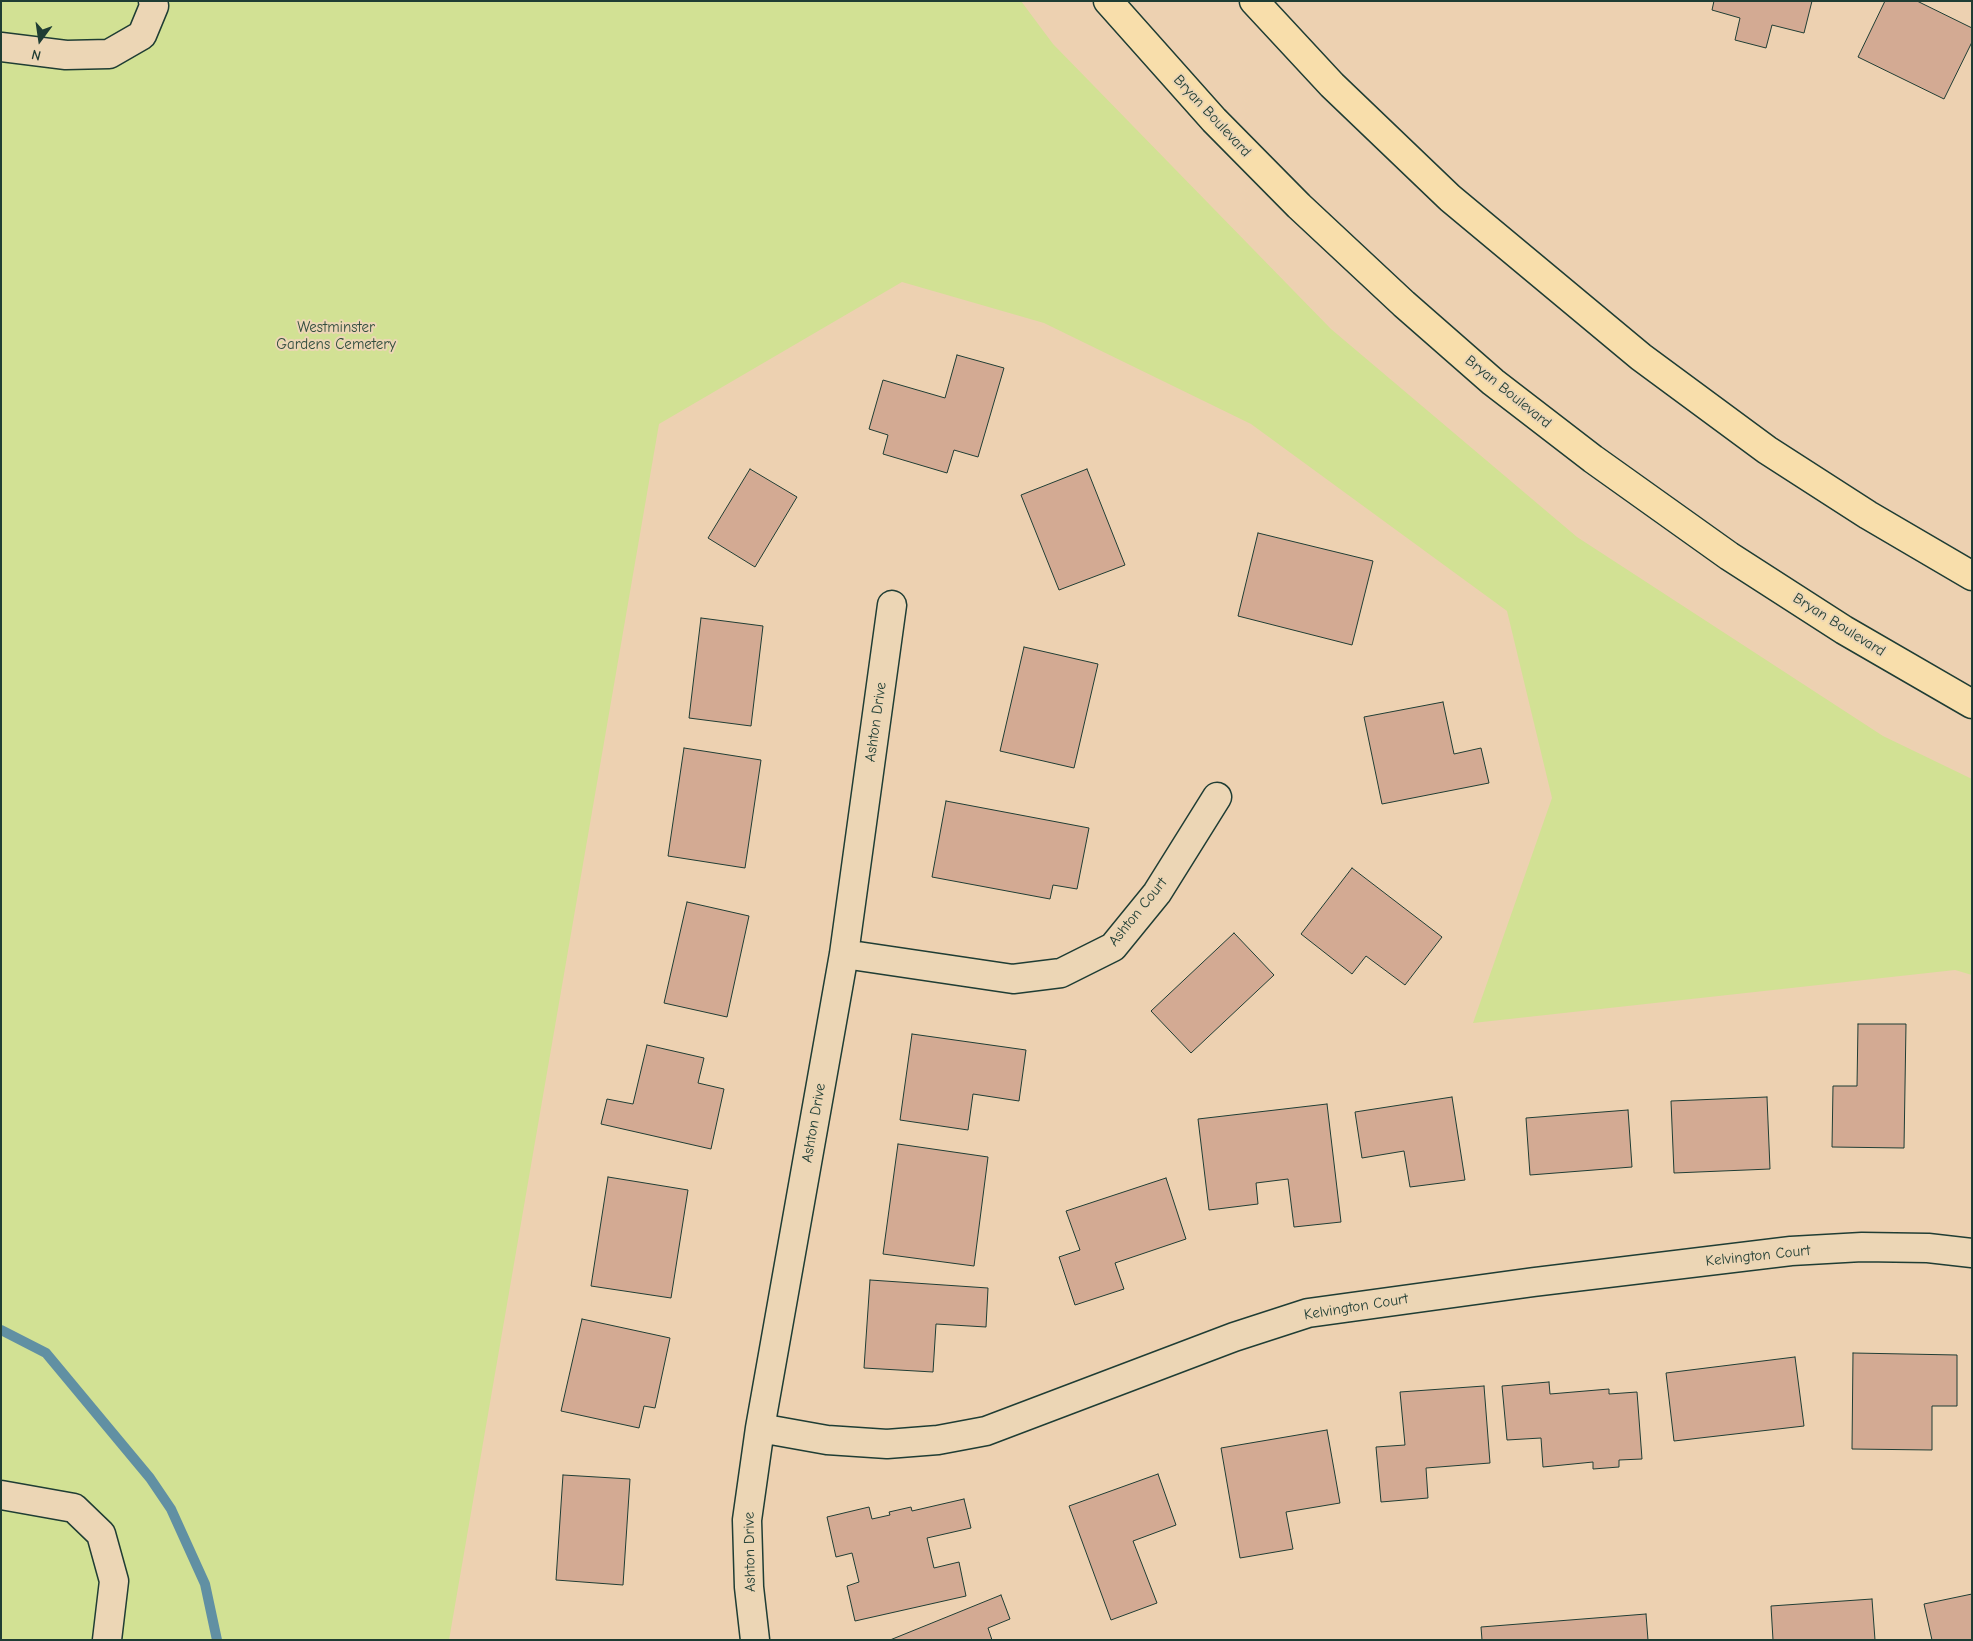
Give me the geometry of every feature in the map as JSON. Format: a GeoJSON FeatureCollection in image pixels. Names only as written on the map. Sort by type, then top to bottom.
{"type":"FeatureCollection","features":[{"type":"Feature","properties":{"kind":"highway","name":"Bryan Boulevard"},"geometry":{"type":"LineString","coordinates":[[1108,1],[1214,120],[1299,206],[1404,304],[1493,382],[1593,459],[1729,556],[1844,630],[1972,704]]}},
{"type":"Feature","properties":{"kind":"highway"},"geometry":{"type":"LineString","coordinates":[[1254,1],[1332,85],[1450,198],[1641,357],[1767,450],[1868,515],[1972,576]]}},
{"type":"Feature","properties":{"kind":"street"},"geometry":{"type":"LineString","coordinates":[[1,46],[66,55],[110,54],[142,35],[154,6],[153,1]]}},
{"type":"Feature","properties":{"kind":"street","name":"Ashton Drive"},"geometry":{"type":"LineString","coordinates":[[755,1640],[749,1588],[746,1520],[760,1428],[844,954],[892,605]]}},
{"type":"Feature","properties":{"kind":"street","name":"Ashton Court"},"geometry":{"type":"LineString","coordinates":[[844,954],[1013,980],[1061,973],[1113,947],[1157,892],[1217,797]]}},
{"type":"Feature","properties":{"kind":"street","name":"Kelvington Court"},"geometry":{"type":"LineString","coordinates":[[760,1428],[827,1440],[887,1444],[938,1440],[986,1432],[1234,1337],[1308,1313],[1524,1283],[1791,1251],[1862,1247],[1928,1248],[1972,1253]]}},
{"type":"Feature","properties":{"kind":"street"},"geometry":{"type":"LineString","coordinates":[[1,1495],[74,1508],[101,1534],[114,1581],[107,1640]]}},
{"type":"Feature","properties":{"kind":"green space","name":"Westminster Gardens Cemetery"},"geometry":{"type":"Polygon","coordinates":[[[1,1],[1021,1],[1053,44],[1331,329],[1577,537],[1883,736],[1972,779],[1972,975],[1955,970],[1473,1023],[1552,798],[1507,611],[1251,424],[1044,323],[902,282],[659,424],[449,1640],[1,1640],[1,1]]]}},
{"type":"Feature","properties":{"kind":"building"},"geometry":{"type":"Polygon","coordinates":[[[1714,1],[1812,1],[1804,33],[1772,25],[1766,48],[1735,40],[1740,18],[1712,10],[1714,1]]]}},
{"type":"Feature","properties":{"kind":"building"},"geometry":{"type":"Polygon","coordinates":[[[1885,1],[1917,1],[1972,28],[1972,42],[1944,99],[1858,57],[1885,1]]]}},
{"type":"Feature","properties":{"kind":"building"},"geometry":{"type":"Polygon","coordinates":[[[957,355],[1004,368],[978,457],[954,450],[947,473],[883,454],[888,435],[869,429],[883,380],[945,398],[957,355]]]}},
{"type":"Feature","properties":{"kind":"building"},"geometry":{"type":"Polygon","coordinates":[[[750,469],[797,497],[755,567],[708,538],[750,469]]]}},
{"type":"Feature","properties":{"kind":"building"},"geometry":{"type":"Polygon","coordinates":[[[1087,469],[1125,565],[1059,590],[1021,495],[1087,469]]]}},
{"type":"Feature","properties":{"kind":"building"},"geometry":{"type":"Polygon","coordinates":[[[1258,533],[1373,561],[1352,645],[1238,616],[1258,533]]]}},
{"type":"Feature","properties":{"kind":"building"},"geometry":{"type":"Polygon","coordinates":[[[701,618],[763,626],[751,726],[689,718],[701,618]]]}},
{"type":"Feature","properties":{"kind":"building"},"geometry":{"type":"Polygon","coordinates":[[[1024,647],[1098,664],[1074,768],[1000,751],[1024,647]]]}},
{"type":"Feature","properties":{"kind":"building"},"geometry":{"type":"Polygon","coordinates":[[[1443,702],[1454,754],[1481,748],[1489,783],[1382,804],[1364,717],[1443,702]]]}},
{"type":"Feature","properties":{"kind":"building"},"geometry":{"type":"Polygon","coordinates":[[[684,748],[761,760],[745,868],[668,856],[684,748]]]}},
{"type":"Feature","properties":{"kind":"building"},"geometry":{"type":"Polygon","coordinates":[[[946,801],[1089,828],[1077,889],[1053,885],[1050,899],[932,877],[946,801]]]}},
{"type":"Feature","properties":{"kind":"building"},"geometry":{"type":"Polygon","coordinates":[[[1352,868],[1442,937],[1405,985],[1366,956],[1352,974],[1301,934],[1352,868]]]}},
{"type":"Feature","properties":{"kind":"building"},"geometry":{"type":"Polygon","coordinates":[[[687,902],[749,916],[727,1017],[664,1003],[687,902]]]}},
{"type":"Feature","properties":{"kind":"building"},"geometry":{"type":"Polygon","coordinates":[[[1234,933],[1274,975],[1191,1053],[1151,1011],[1234,933]]]}},
{"type":"Feature","properties":{"kind":"building"},"geometry":{"type":"Polygon","coordinates":[[[1858,1024],[1906,1024],[1904,1148],[1832,1147],[1833,1086],[1857,1086],[1858,1024]]]}},
{"type":"Feature","properties":{"kind":"building"},"geometry":{"type":"Polygon","coordinates":[[[912,1034],[1026,1050],[1019,1101],[973,1094],[968,1130],[900,1120],[912,1034]]]}},
{"type":"Feature","properties":{"kind":"building"},"geometry":{"type":"Polygon","coordinates":[[[647,1045],[704,1058],[698,1083],[724,1089],[711,1149],[601,1124],[607,1099],[633,1104],[647,1045]]]}},
{"type":"Feature","properties":{"kind":"building"},"geometry":{"type":"Polygon","coordinates":[[[1452,1097],[1465,1180],[1410,1187],[1404,1151],[1362,1158],[1355,1112],[1452,1097]]]}},
{"type":"Feature","properties":{"kind":"building"},"geometry":{"type":"Polygon","coordinates":[[[1767,1097],[1770,1169],[1674,1173],[1671,1101],[1767,1097]]]}},
{"type":"Feature","properties":{"kind":"building"},"geometry":{"type":"Polygon","coordinates":[[[1327,1104],[1341,1222],[1294,1227],[1288,1179],[1256,1183],[1258,1204],[1209,1210],[1198,1119],[1327,1104]]]}},
{"type":"Feature","properties":{"kind":"building"},"geometry":{"type":"Polygon","coordinates":[[[1628,1110],[1632,1167],[1530,1175],[1526,1118],[1628,1110]]]}},
{"type":"Feature","properties":{"kind":"building"},"geometry":{"type":"Polygon","coordinates":[[[898,1144],[988,1157],[974,1266],[883,1254],[898,1144]]]}},
{"type":"Feature","properties":{"kind":"building"},"geometry":{"type":"Polygon","coordinates":[[[608,1177],[688,1190],[671,1298],[591,1286],[608,1177]]]}},
{"type":"Feature","properties":{"kind":"building"},"geometry":{"type":"Polygon","coordinates":[[[1166,1178],[1186,1239],[1115,1263],[1124,1289],[1075,1305],[1059,1257],[1080,1250],[1066,1211],[1166,1178]]]}},
{"type":"Feature","properties":{"kind":"building"},"geometry":{"type":"Polygon","coordinates":[[[870,1280],[988,1288],[986,1327],[936,1324],[933,1372],[864,1368],[870,1280]]]}},
{"type":"Feature","properties":{"kind":"building"},"geometry":{"type":"Polygon","coordinates":[[[582,1319],[670,1338],[655,1408],[644,1406],[639,1428],[561,1411],[582,1319]]]}},
{"type":"Feature","properties":{"kind":"building"},"geometry":{"type":"Polygon","coordinates":[[[1853,1353],[1957,1355],[1957,1406],[1932,1406],[1932,1450],[1852,1449],[1853,1353]]]}},
{"type":"Feature","properties":{"kind":"building"},"geometry":{"type":"Polygon","coordinates":[[[1795,1357],[1804,1426],[1674,1441],[1666,1373],[1795,1357]]]}},
{"type":"Feature","properties":{"kind":"building"},"geometry":{"type":"Polygon","coordinates":[[[1549,1382],[1550,1394],[1609,1389],[1609,1394],[1637,1392],[1642,1459],[1619,1460],[1619,1467],[1593,1469],[1593,1462],[1543,1467],[1541,1438],[1507,1440],[1502,1386],[1549,1382]]]}},
{"type":"Feature","properties":{"kind":"building"},"geometry":{"type":"Polygon","coordinates":[[[1484,1386],[1490,1463],[1426,1468],[1428,1498],[1381,1502],[1376,1447],[1405,1445],[1400,1392],[1484,1386]]]}},
{"type":"Feature","properties":{"kind":"building"},"geometry":{"type":"Polygon","coordinates":[[[1327,1430],[1340,1503],[1286,1512],[1293,1549],[1240,1558],[1221,1448],[1327,1430]]]}},
{"type":"Feature","properties":{"kind":"building"},"geometry":{"type":"Polygon","coordinates":[[[1158,1474],[1176,1525],[1133,1541],[1157,1603],[1111,1620],[1069,1506],[1158,1474]]]}},
{"type":"Feature","properties":{"kind":"building"},"geometry":{"type":"Polygon","coordinates":[[[563,1475],[630,1479],[623,1585],[556,1580],[563,1475]]]}},
{"type":"Feature","properties":{"kind":"building"},"geometry":{"type":"Polygon","coordinates":[[[964,1499],[971,1528],[927,1538],[934,1568],[959,1562],[966,1596],[855,1621],[847,1586],[859,1582],[852,1553],[836,1557],[827,1517],[869,1507],[872,1519],[890,1515],[889,1512],[911,1507],[912,1511],[964,1499]]]}},
{"type":"Feature","properties":{"kind":"building"},"geometry":{"type":"Polygon","coordinates":[[[1972,1594],[1972,1640],[1932,1640],[1924,1604],[1972,1594]]]}},
{"type":"Feature","properties":{"kind":"building"},"geometry":{"type":"Polygon","coordinates":[[[1001,1595],[1010,1619],[988,1628],[992,1640],[890,1640],[1001,1595]]]}},
{"type":"Feature","properties":{"kind":"building"},"geometry":{"type":"Polygon","coordinates":[[[1872,1599],[1875,1640],[1773,1640],[1771,1606],[1872,1599]]]}},
{"type":"Feature","properties":{"kind":"building"},"geometry":{"type":"Polygon","coordinates":[[[1646,1614],[1648,1640],[1482,1640],[1481,1627],[1646,1614]]]}},
{"type":"Feature","properties":{"kind":"waterway"},"geometry":{"type":"LineString","coordinates":[[1,1330],[46,1353],[150,1478],[171,1509],[205,1584],[217,1640]]}}]}
